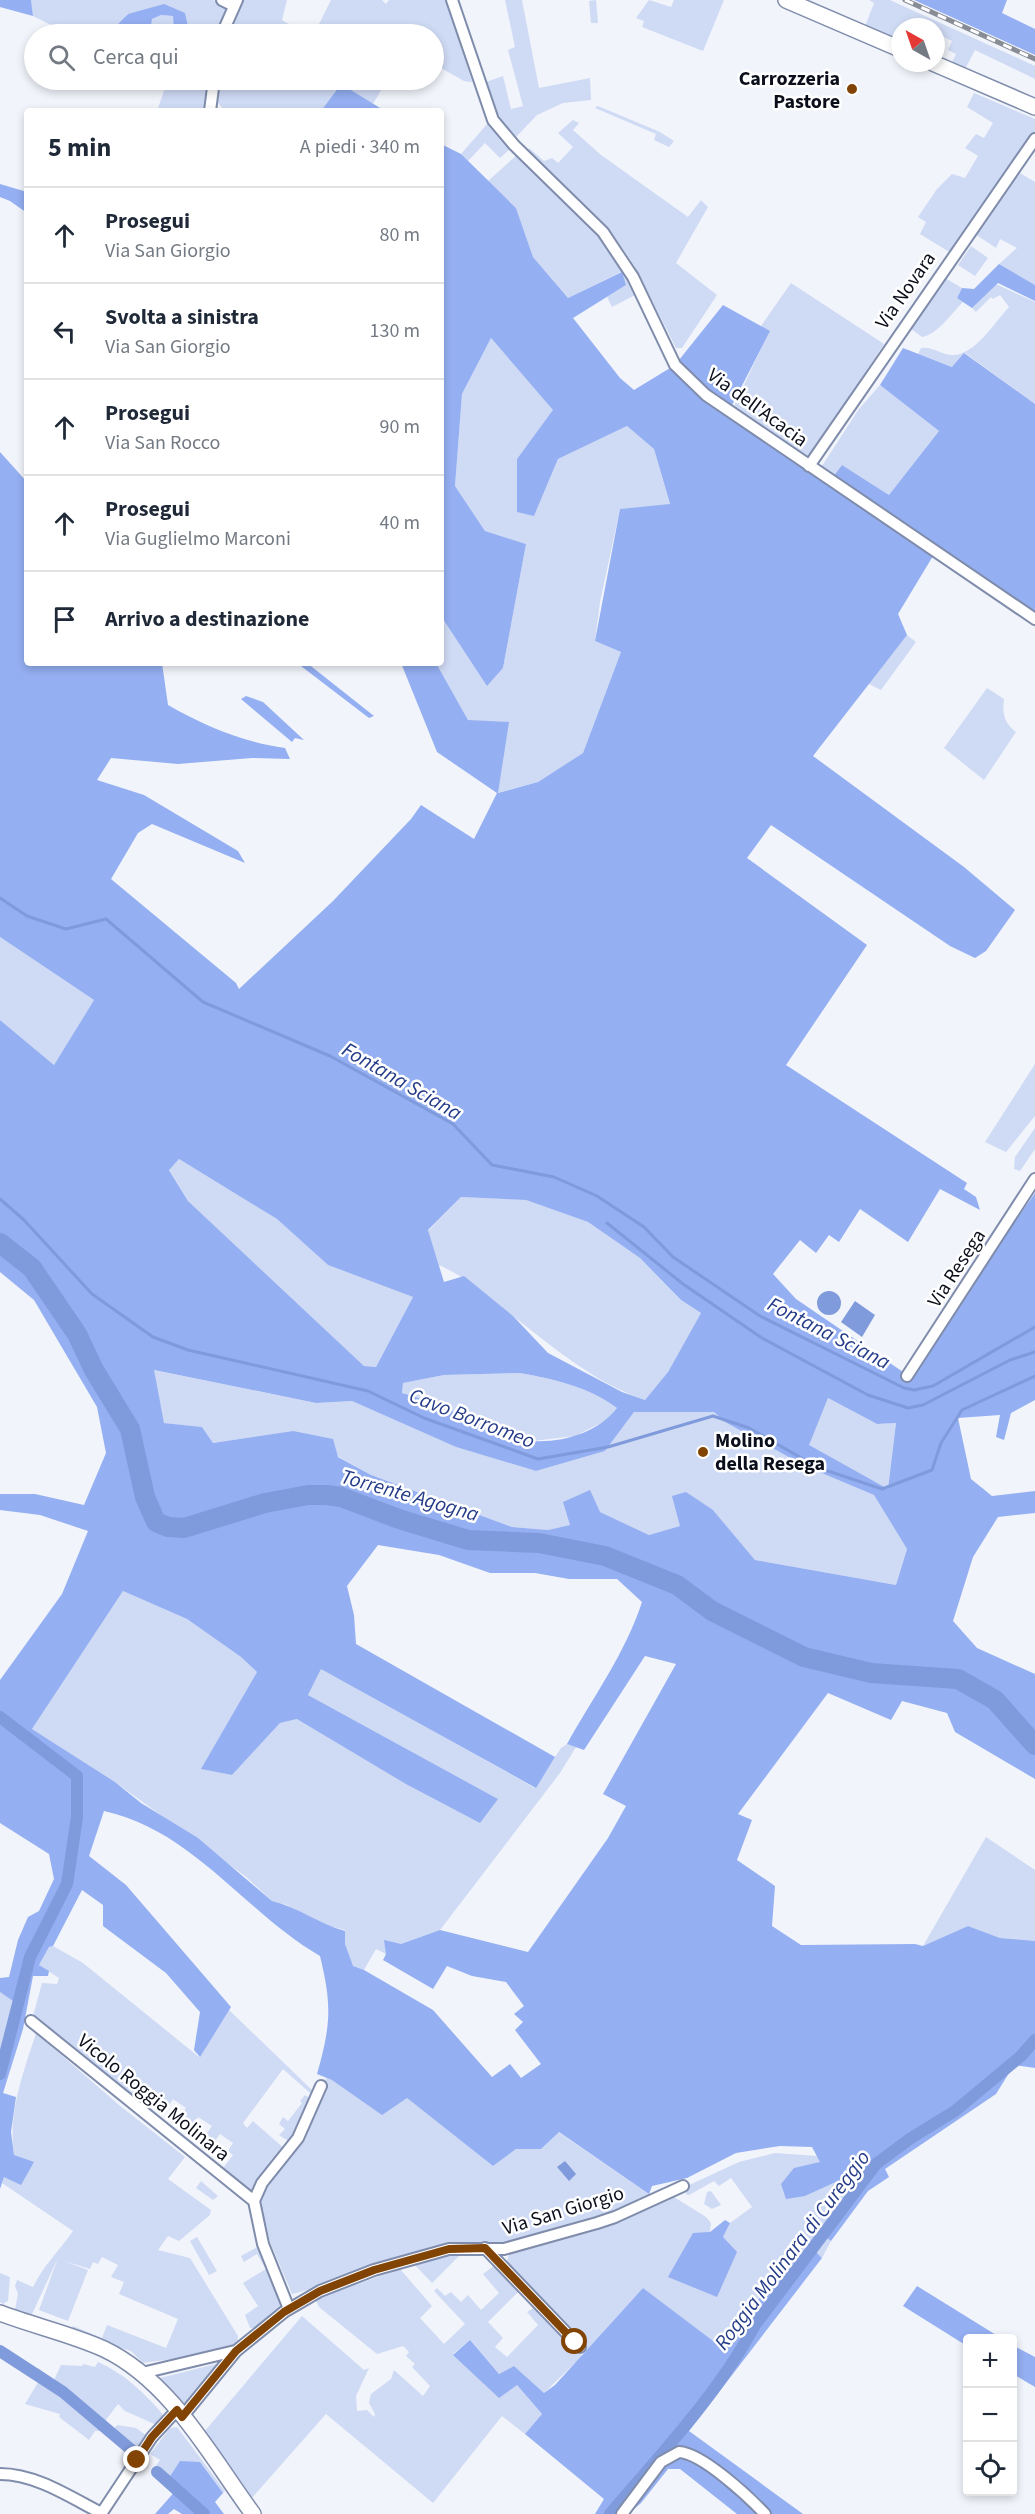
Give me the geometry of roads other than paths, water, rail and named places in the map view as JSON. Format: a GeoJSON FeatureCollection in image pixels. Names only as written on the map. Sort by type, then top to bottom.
{"type":"FeatureCollection","features":[{"type":"Feature","properties":{"kind":"main road"},"geometry":{"type":"LineString","coordinates":[[786,0],[891,45]]}},
{"type":"Feature","properties":{"kind":"main road"},"geometry":{"type":"LineString","coordinates":[[945,68],[1035,107]]}},
{"type":"Feature","properties":{"kind":"main road"},"geometry":{"type":"LineString","coordinates":[[0,2313],[102,2349],[142,2373],[179,2413],[253,2514]]}},
{"type":"Feature","properties":{"kind":"street"},"geometry":{"type":"LineString","coordinates":[[222,0],[236,3],[227,24]]}},
{"type":"Feature","properties":{"kind":"street","name":"Via dell'Acacia"},"geometry":{"type":"LineString","coordinates":[[452,0],[493,120],[514,145],[603,232],[633,277],[675,365],[706,395],[1035,618]]}},
{"type":"Feature","properties":{"kind":"street"},"geometry":{"type":"LineString","coordinates":[[210,108],[213,90]]}},
{"type":"Feature","properties":{"kind":"street","name":"Via Novara"},"geometry":{"type":"LineString","coordinates":[[809,466],[1035,139]]}},
{"type":"Feature","properties":{"kind":"street","name":"Via Resega"},"geometry":{"type":"LineString","coordinates":[[907,1376],[1035,1179]]}},
{"type":"Feature","properties":{"kind":"street","name":"Vicolo Roggia Molinara"},"geometry":{"type":"LineString","coordinates":[[31,2021],[254,2201]]}},
{"type":"Feature","properties":{"kind":"street"},"geometry":{"type":"LineString","coordinates":[[289,2308],[263,2244],[254,2201],[262,2183],[298,2138],[321,2086]]}},
{"type":"Feature","properties":{"kind":"street","name":"Via San Giorgio"},"geometry":{"type":"LineString","coordinates":[[236,2351],[289,2308],[320,2291],[374,2270],[449,2249],[504,2249],[615,2217],[683,2186]]}},
{"type":"Feature","properties":{"kind":"street","name":"Via San Giorgio"},"geometry":{"type":"LineString","coordinates":[[485,2248],[580,2346]]}},
{"type":"Feature","properties":{"kind":"street"},"geometry":{"type":"LineString","coordinates":[[142,2373],[236,2351]]}},
{"type":"Feature","properties":{"kind":"street"},"geometry":{"type":"LineString","coordinates":[[0,2474],[15,2474],[33,2480],[101,2514],[140,2456],[236,2351]]}},
{"type":"Feature","properties":{"kind":"street"},"geometry":{"type":"LineString","coordinates":[[622,2514],[662,2462],[679,2452],[686,2452],[749,2497],[765,2514]]}},
{"type":"Feature","properties":{"kind":"waterway","name":"Fontana Sciana"},"geometry":{"type":"LineString","coordinates":[[0,898],[27,916],[66,929],[106,919],[203,1002],[330,1056],[453,1124],[492,1165],[554,1177],[597,1196],[644,1227],[673,1257],[760,1316],[904,1388],[914,1390],[933,1386],[1035,1327]]}},
{"type":"Feature","properties":{"kind":"waterway","name":"Cavo Borromeo"},"geometry":{"type":"LineString","coordinates":[[0,1199],[24,1220],[92,1294],[153,1337],[188,1350],[368,1391],[424,1418],[538,1459],[608,1447],[713,1416],[749,1428],[819,1468],[882,1489],[932,1470],[941,1443],[962,1410],[1035,1376]]}},
{"type":"Feature","properties":{"kind":"waterway"},"geometry":{"type":"LineString","coordinates":[[607,1223],[683,1284],[762,1338],[868,1395],[908,1408],[923,1405],[1010,1360],[1035,1352]]}},
{"type":"Feature","properties":{"kind":"waterway","name":"Torrente Agogna"},"geometry":{"type":"LineString","coordinates":[[0,1243],[32,1268],[77,1334],[94,1370],[130,1429],[145,1497],[156,1522],[168,1527],[184,1528],[265,1503],[308,1495],[327,1495],[341,1497],[399,1519],[468,1540],[539,1543],[605,1556],[677,1585],[712,1611],[804,1657],[871,1673],[958,1679],[995,1700],[1035,1745]]}},
{"type":"Feature","properties":{"kind":"waterway","name":"Roggia Molinara di Cureggio"},"geometry":{"type":"LineString","coordinates":[[0,1717],[77,1776],[77,1817],[67,1884],[30,1957],[0,2074]]}},
{"type":"Feature","properties":{"kind":"waterway","name":"Roggia Molinara di Cureggio"},"geometry":{"type":"LineString","coordinates":[[610,2514],[706,2399],[755,2325],[876,2164],[911,2138],[955,2111],[1021,2056],[1035,2040]]}},
{"type":"Feature","properties":{"kind":"waterway","name":"Roggia Molinara di Cureggio"},"geometry":{"type":"LineString","coordinates":[[0,2351],[63,2392],[141,2458]]}},
{"type":"Feature","properties":{"kind":"waterway","name":"Roggia Molinara di Cureggio"},"geometry":{"type":"LineString","coordinates":[[157,2472],[204,2514]]}},
{"type":"Feature","properties":{"kind":"railway"},"geometry":{"type":"LineString","coordinates":[[905,0],[1035,59]]}},
{"type":"Feature","properties":{"kind":"place","name":"Carrozzeria Pastore"},"geometry":{"type":"Point","coordinates":[852,89]}},
{"type":"Feature","properties":{"kind":"place","name":"Molino della Resega"},"geometry":{"type":"Point","coordinates":[703,1452]}}]}
